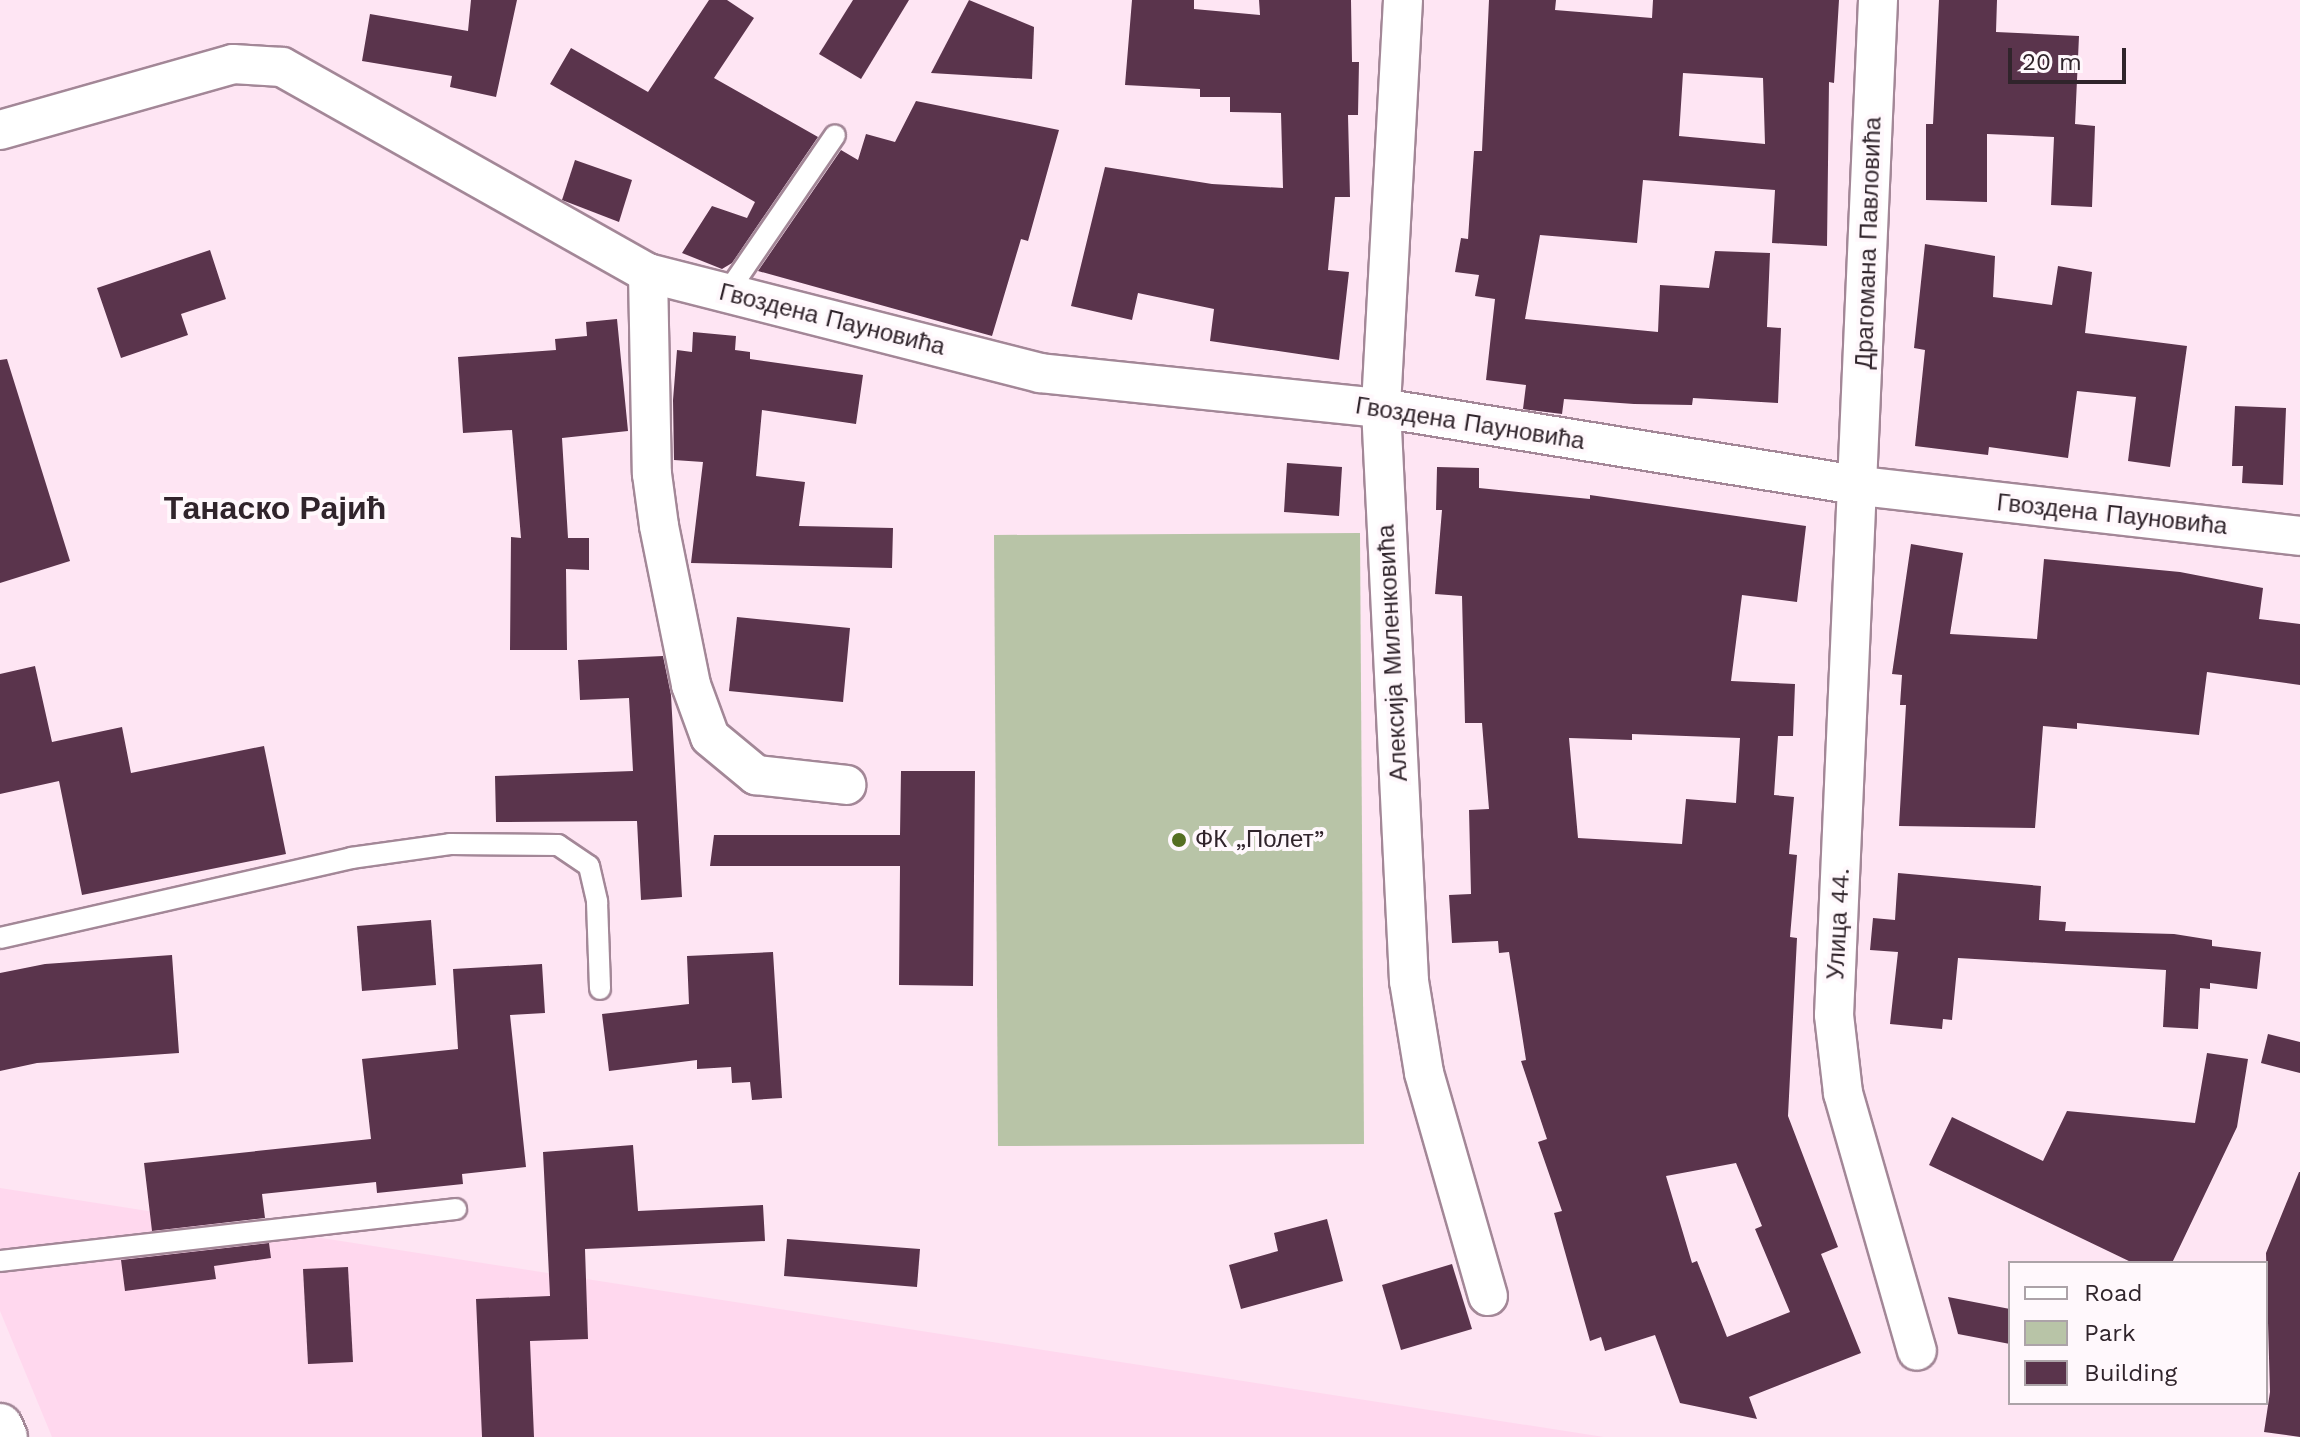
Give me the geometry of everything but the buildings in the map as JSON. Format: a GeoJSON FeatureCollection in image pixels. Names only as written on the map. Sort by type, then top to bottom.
{"type":"FeatureCollection","features":[{"type":"Feature","properties":{"kind":"main road"},"geometry":{"type":"LineString","coordinates":[[0,1426],[5,1437]]}},
{"type":"Feature","properties":{"kind":"street","name":"Алексија Миленковића"},"geometry":{"type":"LineString","coordinates":[[1403,0],[1381,408],[1409,981],[1424,1073],[1488,1296]]}},
{"type":"Feature","properties":{"kind":"street","name":"Драгомана Павловића"},"geometry":{"type":"LineString","coordinates":[[1861,486],[1878,0]]}},
{"type":"Feature","properties":{"kind":"street","name":"Гвоздена Пауновића"},"geometry":{"type":"LineString","coordinates":[[0,130],[233,64],[282,67],[648,273],[1040,373],[1381,408],[1861,486],[2300,536]]}},
{"type":"Feature","properties":{"kind":"street"},"geometry":{"type":"LineString","coordinates":[[648,273],[657,513],[691,685],[710,737],[756,775],[846,785]]}},
{"type":"Feature","properties":{"kind":"street","name":"Улица 44."},"geometry":{"type":"LineString","coordinates":[[1861,486],[1834,1015],[1843,1093],[1917,1351]]}},
{"type":"Feature","properties":{"kind":"lane"},"geometry":{"type":"LineString","coordinates":[[727,293],[835,135]]}},
{"type":"Feature","properties":{"kind":"lane"},"geometry":{"type":"LineString","coordinates":[[0,938],[351,858],[450,844],[558,845],[589,866],[597,902],[600,989]]}},
{"type":"Feature","properties":{"kind":"lane"},"geometry":{"type":"LineString","coordinates":[[0,1261],[456,1209]]}},
{"type":"Feature","properties":{"kind":"shaded area"},"geometry":{"type":"Polygon","coordinates":[[[0,1188],[1604,1437],[52,1437],[0,1311],[0,1188]]]}},
{"type":"Feature","properties":{"kind":"green space","name":"ФК „Полет”"},"geometry":{"type":"Polygon","coordinates":[[[1360,533],[1364,1144],[998,1146],[994,535],[1360,533]]]}},
{"type":"Feature","properties":{"kind":"place","name":"ФК „Полет”"},"geometry":{"type":"Point","coordinates":[1179,840]}},
{"type":"Feature","properties":{"kind":"district","name":"Танаско Рајић"},"geometry":{"type":"Point","coordinates":[275,508]}}]}
